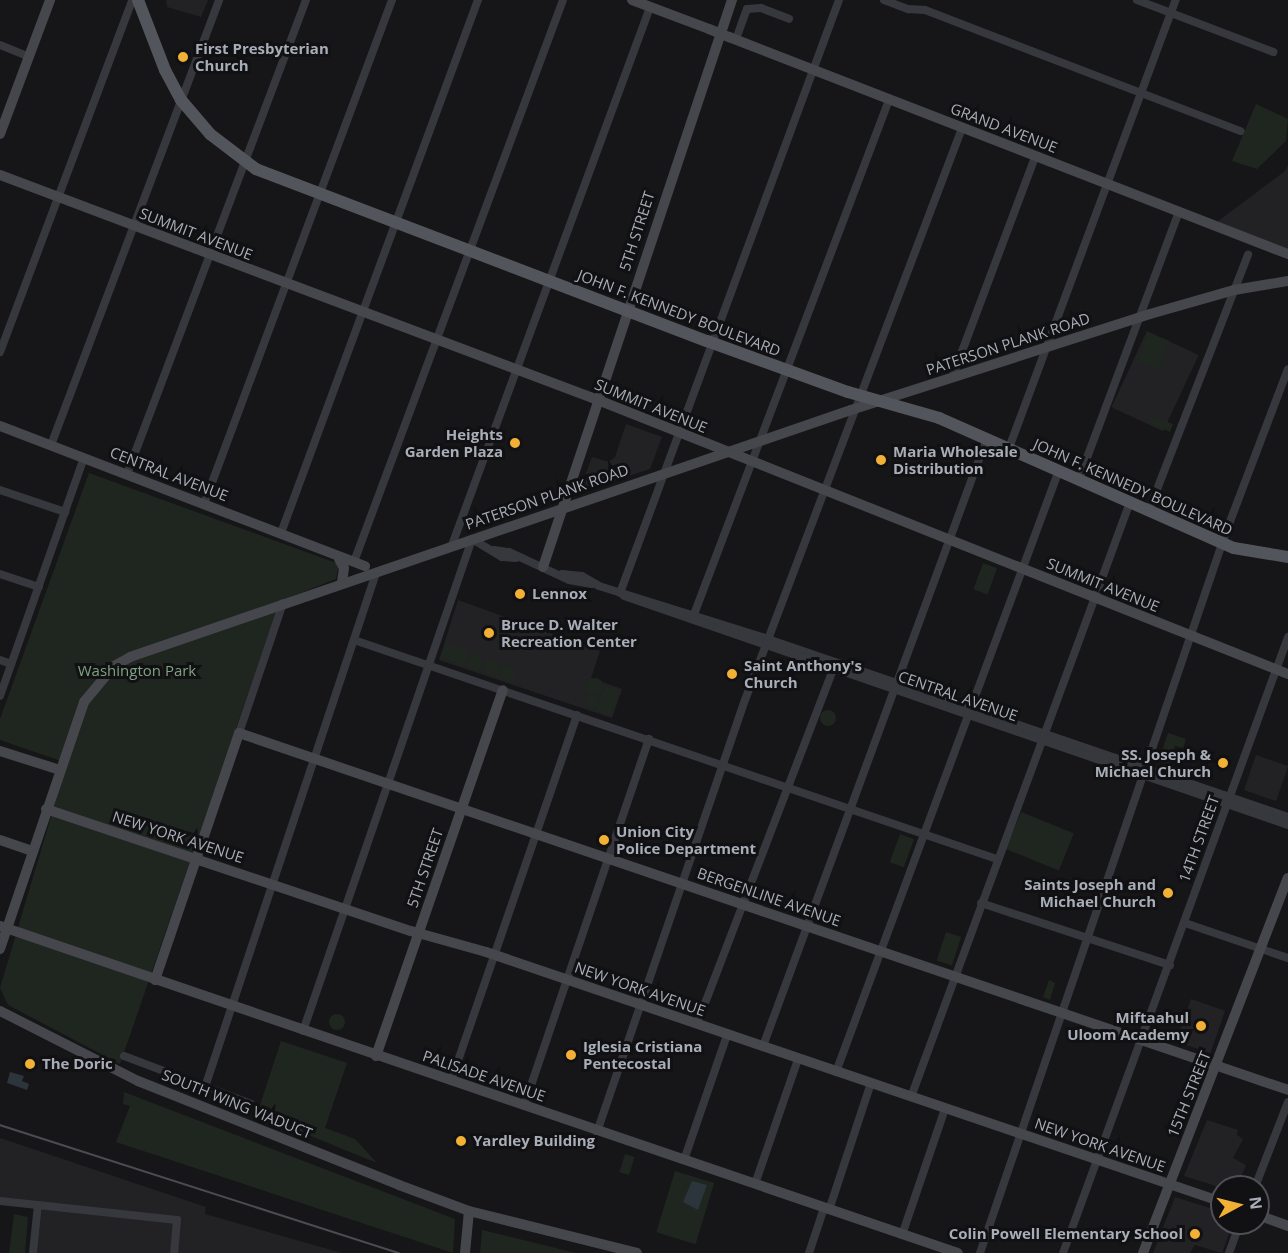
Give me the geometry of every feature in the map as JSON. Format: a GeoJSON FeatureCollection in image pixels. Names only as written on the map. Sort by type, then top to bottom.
{"type":"FeatureCollection","features":[{"type":"Feature","properties":{"kind":"main road","name":"JOHN F. KENNEDY BOULEVARD"},"geometry":{"type":"LineString","coordinates":[[138,0],[165,70],[181,100],[210,134],[245,162],[321,194],[786,370],[858,402],[878,401],[939,418],[1223,543],[1258,555],[1288,557]]}},
{"type":"Feature","properties":{"kind":"street"},"geometry":{"type":"LineString","coordinates":[[0,134],[50,0]]}},
{"type":"Feature","properties":{"kind":"street"},"geometry":{"type":"LineString","coordinates":[[0,352],[132,0]]}},
{"type":"Feature","properties":{"kind":"street"},"geometry":{"type":"LineString","coordinates":[[51,445],[219,0]]}},
{"type":"Feature","properties":{"kind":"street"},"geometry":{"type":"LineString","coordinates":[[127,474],[306,0]]}},
{"type":"Feature","properties":{"kind":"street"},"geometry":{"type":"LineString","coordinates":[[204,504],[392,0]]}},
{"type":"Feature","properties":{"kind":"street"},"geometry":{"type":"LineString","coordinates":[[281,533],[478,0]]}},
{"type":"Feature","properties":{"kind":"street"},"geometry":{"type":"LineString","coordinates":[[360,562],[563,0]]}},
{"type":"Feature","properties":{"kind":"street","name":"GRAND AVENUE"},"geometry":{"type":"LineString","coordinates":[[632,0],[1288,254]]}},
{"type":"Feature","properties":{"kind":"street"},"geometry":{"type":"LineString","coordinates":[[620,593],[810,87],[813,70],[840,0]]}},
{"type":"Feature","properties":{"kind":"street"},"geometry":{"type":"LineString","coordinates":[[884,0],[909,9],[918,4],[1140,93],[1241,130]]}},
{"type":"Feature","properties":{"kind":"street"},"geometry":{"type":"LineString","coordinates":[[1137,0],[1273,52]]}},
{"type":"Feature","properties":{"kind":"street"},"geometry":{"type":"LineString","coordinates":[[1009,448],[1176,0]]}},
{"type":"Feature","properties":{"kind":"street","name":"5TH STREET"},"geometry":{"type":"LineString","coordinates":[[543,567],[730,3]]}},
{"type":"Feature","properties":{"kind":"street"},"geometry":{"type":"LineString","coordinates":[[452,545],[547,279],[650,7]]}},
{"type":"Feature","properties":{"kind":"street"},"geometry":{"type":"LineString","coordinates":[[732,38],[747,9],[761,8],[789,20]]}},
{"type":"Feature","properties":{"kind":"street"},"geometry":{"type":"LineString","coordinates":[[0,45],[29,57]]}},
{"type":"Feature","properties":{"kind":"street"},"geometry":{"type":"LineString","coordinates":[[693,618],[889,100]]}},
{"type":"Feature","properties":{"kind":"street"},"geometry":{"type":"LineString","coordinates":[[597,1132],[767,643],[962,128]]}},
{"type":"Feature","properties":{"kind":"street"},"geometry":{"type":"LineString","coordinates":[[952,378],[1035,157]]}},
{"type":"Feature","properties":{"kind":"street","name":"SUMMIT AVENUE"},"geometry":{"type":"LineString","coordinates":[[0,175],[209,256],[597,400],[1288,674]]}},
{"type":"Feature","properties":{"kind":"street"},"geometry":{"type":"LineString","coordinates":[[1079,479],[1179,212]]}},
{"type":"Feature","properties":{"kind":"street"},"geometry":{"type":"LineString","coordinates":[[1149,510],[1248,255]]}},
{"type":"Feature","properties":{"kind":"street","name":"PATERSON PLANK ROAD"},"geometry":{"type":"LineString","coordinates":[[878,401],[1234,290],[1288,281]]}},
{"type":"Feature","properties":{"kind":"street"},"geometry":{"type":"LineString","coordinates":[[980,1253],[1223,543],[1288,369]]}},
{"type":"Feature","properties":{"kind":"street","name":"PATERSON PLANK ROAD"},"geometry":{"type":"LineString","coordinates":[[0,949],[4,928],[84,702],[114,666],[150,648],[376,573],[563,506],[760,440],[858,402]]}},
{"type":"Feature","properties":{"kind":"street","name":"CENTRAL AVENUE"},"geometry":{"type":"LineString","coordinates":[[0,426],[360,562],[376,573]]}},
{"type":"Feature","properties":{"kind":"street"},"geometry":{"type":"LineString","coordinates":[[763,1046],[987,438]]}},
{"type":"Feature","properties":{"kind":"street"},"geometry":{"type":"LineString","coordinates":[[0,696],[84,458]]}},
{"type":"Feature","properties":{"kind":"street"},"geometry":{"type":"LineString","coordinates":[[836,1072],[1059,470]]}},
{"type":"Feature","properties":{"kind":"street"},"geometry":{"type":"LineString","coordinates":[[0,490],[65,512]]}},
{"type":"Feature","properties":{"kind":"street"},"geometry":{"type":"LineString","coordinates":[[911,1097],[1130,502]]}},
{"type":"Feature","properties":{"kind":"street"},"geometry":{"type":"LineString","coordinates":[[303,1031],[427,665],[472,540]]}},
{"type":"Feature","properties":{"kind":"street","name":"CENTRAL AVENUE"},"geometry":{"type":"LineString","coordinates":[[472,540],[494,550],[502,557],[516,558],[543,567],[580,584],[593,584],[1146,772],[1229,801],[1288,825]]}},
{"type":"Feature","properties":{"kind":"street","name":"CENTRAL AVENUE"},"geometry":{"type":"LineString","coordinates":[[327,551],[339,559],[360,562]]}},
{"type":"Feature","properties":{"kind":"street"},"geometry":{"type":"LineString","coordinates":[[339,559],[345,575],[342,583]]}},
{"type":"Feature","properties":{"kind":"street"},"geometry":{"type":"LineString","coordinates":[[206,1087],[270,883],[376,573]]}},
{"type":"Feature","properties":{"kind":"street"},"geometry":{"type":"LineString","coordinates":[[0,574],[39,587]]}},
{"type":"Feature","properties":{"kind":"street"},"geometry":{"type":"LineString","coordinates":[[155,980],[284,602]]}},
{"type":"Feature","properties":{"kind":"street","name":"14TH STREET"},"geometry":{"type":"LineString","coordinates":[[1063,1253],[1288,637]]}},
{"type":"Feature","properties":{"kind":"street"},"geometry":{"type":"LineString","coordinates":[[354,640],[997,859]]}},
{"type":"Feature","properties":{"kind":"street"},"geometry":{"type":"LineString","coordinates":[[0,660],[11,664]]}},
{"type":"Feature","properties":{"kind":"street"},"geometry":{"type":"LineString","coordinates":[[697,1024],[741,903],[834,667]]}},
{"type":"Feature","properties":{"kind":"street","name":"5TH STREET"},"geometry":{"type":"LineString","coordinates":[[376,1056],[502,690]]}},
{"type":"Feature","properties":{"kind":"street"},"geometry":{"type":"LineString","coordinates":[[451,1081],[577,715]]}},
{"type":"Feature","properties":{"kind":"street","name":"BERGENLINE AVENUE"},"geometry":{"type":"LineString","coordinates":[[239,734],[1064,1012],[1288,1090]]}},
{"type":"Feature","properties":{"kind":"street"},"geometry":{"type":"LineString","coordinates":[[524,1106],[649,739]]}},
{"type":"Feature","properties":{"kind":"street"},"geometry":{"type":"LineString","coordinates":[[0,751],[60,770]]}},
{"type":"Feature","properties":{"kind":"street","name":"CENTRAL AVENUE"},"geometry":{"type":"LineString","coordinates":[[1229,801],[1288,817]]}},
{"type":"Feature","properties":{"kind":"street","name":"NEW YORK AVENUE"},"geometry":{"type":"LineString","coordinates":[[46,809],[493,955],[1210,1198]]}},
{"type":"Feature","properties":{"kind":"street"},"geometry":{"type":"LineString","coordinates":[[0,840],[32,851]]}},
{"type":"Feature","properties":{"kind":"street","name":"15TH STREET"},"geometry":{"type":"LineString","coordinates":[[1143,1253],[1288,878]]}},
{"type":"Feature","properties":{"kind":"street"},"geometry":{"type":"LineString","coordinates":[[981,903],[1170,965]]}},
{"type":"Feature","properties":{"kind":"street"},"geometry":{"type":"LineString","coordinates":[[1185,923],[1288,958]]}},
{"type":"Feature","properties":{"kind":"street","name":"PALISADE AVENUE"},"geometry":{"type":"LineString","coordinates":[[4,928],[597,1132],[958,1253]]}},
{"type":"Feature","properties":{"kind":"street","name":"SOUTH WING VIADUCT"},"geometry":{"type":"LineString","coordinates":[[0,1011],[138,1081],[469,1211],[637,1253]]}},
{"type":"Feature","properties":{"kind":"street"},"geometry":{"type":"LineString","coordinates":[[684,1160],[727,1035]]}},
{"type":"Feature","properties":{"kind":"street"},"geometry":{"type":"LineString","coordinates":[[124,1056],[251,1104]]}},
{"type":"Feature","properties":{"kind":"street"},"geometry":{"type":"LineString","coordinates":[[755,1184],[798,1059]]}},
{"type":"Feature","properties":{"kind":"street"},"geometry":{"type":"LineString","coordinates":[[809,1253],[871,1083]]}},
{"type":"Feature","properties":{"kind":"street"},"geometry":{"type":"LineString","coordinates":[[1260,1175],[1288,1102]]}},
{"type":"Feature","properties":{"kind":"street"},"geometry":{"type":"LineString","coordinates":[[902,1235],[945,1108]]}},
{"type":"Feature","properties":{"kind":"street"},"geometry":{"type":"LineString","coordinates":[[0,1201],[177,1220],[174,1253]]}},
{"type":"Feature","properties":{"kind":"street"},"geometry":{"type":"LineString","coordinates":[[33,1253],[39,1205]]}},
{"type":"Feature","properties":{"kind":"street"},"geometry":{"type":"LineString","coordinates":[[465,1253],[469,1211]]}},
{"type":"Feature","properties":{"kind":"street"},"geometry":{"type":"LineString","coordinates":[[1270,1219],[1288,1226]]}},
{"type":"Feature","properties":{"kind":"street"},"geometry":{"type":"LineString","coordinates":[[1229,1253],[1236,1235]]}},
{"type":"Feature","properties":{"kind":"shaded area"},"geometry":{"type":"Polygon","coordinates":[[[166,0],[208,0],[201,17],[167,7],[166,0]]]}},
{"type":"Feature","properties":{"kind":"shaded area"},"geometry":{"type":"Polygon","coordinates":[[[1288,165],[1288,256],[1213,225],[1285,171],[1288,165]]]}},
{"type":"Feature","properties":{"kind":"shaded area"},"geometry":{"type":"Polygon","coordinates":[[[1147,331],[1199,355],[1163,431],[1112,407],[1147,331]]]}},
{"type":"Feature","properties":{"kind":"shaded area"},"geometry":{"type":"Polygon","coordinates":[[[626,424],[662,437],[650,469],[579,492],[592,457],[609,462],[615,457],[626,424]]]}},
{"type":"Feature","properties":{"kind":"shaded area"},"geometry":{"type":"Polygon","coordinates":[[[458,600],[600,651],[591,678],[622,689],[612,718],[439,660],[458,600]]]}},
{"type":"Feature","properties":{"kind":"shaded area"},"geometry":{"type":"Polygon","coordinates":[[[1256,755],[1288,766],[1276,801],[1244,790],[1256,755]]]}},
{"type":"Feature","properties":{"kind":"shaded area","name":"Miftaahul Uloom Academy"},"geometry":{"type":"Polygon","coordinates":[[[1191,999],[1225,1011],[1210,1053],[1176,1042],[1191,999]]]}},
{"type":"Feature","properties":{"kind":"shaded area"},"geometry":{"type":"Polygon","coordinates":[[[10,1072],[24,1076],[22,1081],[29,1084],[27,1090],[7,1083],[10,1072]]]}},
{"type":"Feature","properties":{"kind":"shaded area"},"geometry":{"type":"Polygon","coordinates":[[[1207,1120],[1238,1130],[1237,1135],[1243,1139],[1233,1158],[1246,1165],[1242,1175],[1210,1175],[1210,1184],[1184,1176],[1207,1120]]]}},
{"type":"Feature","properties":{"kind":"shaded area"},"geometry":{"type":"Polygon","coordinates":[[[0,1138],[206,1207],[205,1214],[342,1253],[37,1253],[42,1208],[0,1202],[0,1138]]]}},
{"type":"Feature","properties":{"kind":"shaded area"},"geometry":{"type":"Polygon","coordinates":[[[692,1181],[707,1185],[698,1210],[683,1202],[692,1181]]]}},
{"type":"Feature","properties":{"kind":"shaded area","name":"Colin Powell Elementary School"},"geometry":{"type":"Polygon","coordinates":[[[1175,1197],[1210,1208],[1210,1235],[1229,1235],[1222,1253],[1195,1245],[1190,1253],[1153,1253],[1175,1197]]]}},
{"type":"Feature","properties":{"kind":"green space"},"geometry":{"type":"Polygon","coordinates":[[[1256,104],[1288,119],[1286,141],[1257,169],[1232,161],[1256,104]]]}},
{"type":"Feature","properties":{"kind":"green space"},"geometry":{"type":"Polygon","coordinates":[[[1148,333],[1170,341],[1159,370],[1137,362],[1148,333]]]}},
{"type":"Feature","properties":{"kind":"green space"},"geometry":{"type":"Polygon","coordinates":[[[1150,416],[1173,424],[1170,432],[1148,422],[1150,416]]]}},
{"type":"Feature","properties":{"kind":"green space","name":"Washington Park"},"geometry":{"type":"Polygon","coordinates":[[[89,473],[339,564],[336,579],[280,601],[120,1064],[8,1005],[0,988],[67,763],[0,740],[0,719],[89,473]]]}},
{"type":"Feature","properties":{"kind":"green space"},"geometry":{"type":"Polygon","coordinates":[[[983,563],[997,568],[988,594],[973,589],[983,563]]]}},
{"type":"Feature","properties":{"kind":"green space"},"geometry":{"type":"Polygon","coordinates":[[[446,643],[469,652],[464,666],[441,657],[446,643]]]}},
{"type":"Feature","properties":{"kind":"green space"},"geometry":{"type":"Polygon","coordinates":[[[475,655],[483,663],[475,671],[467,663],[475,655]]]}},
{"type":"Feature","properties":{"kind":"green space"},"geometry":{"type":"Polygon","coordinates":[[[492,660],[500,668],[492,676],[484,668],[492,660]]]}},
{"type":"Feature","properties":{"kind":"green space"},"geometry":{"type":"Polygon","coordinates":[[[508,665],[516,673],[508,681],[500,673],[508,665]]]}},
{"type":"Feature","properties":{"kind":"green space"},"geometry":{"type":"Polygon","coordinates":[[[595,678],[601,681],[604,687],[601,693],[595,696],[589,693],[586,687],[589,681],[595,678]]]}},
{"type":"Feature","properties":{"kind":"green space"},"geometry":{"type":"Polygon","coordinates":[[[605,686],[620,692],[610,716],[595,710],[605,686]]]}},
{"type":"Feature","properties":{"kind":"green space"},"geometry":{"type":"Polygon","coordinates":[[[592,695],[597,697],[599,702],[597,707],[592,709],[587,707],[585,702],[587,697],[592,695]]]}},
{"type":"Feature","properties":{"kind":"green space"},"geometry":{"type":"Polygon","coordinates":[[[828,710],[836,718],[828,726],[820,718],[828,710]]]}},
{"type":"Feature","properties":{"kind":"green space"},"geometry":{"type":"Polygon","coordinates":[[[1168,733],[1186,739],[1183,748],[1175,746],[1169,765],[1158,762],[1168,733]]]}},
{"type":"Feature","properties":{"kind":"green space"},"geometry":{"type":"Polygon","coordinates":[[[1021,812],[1074,833],[1059,870],[1006,849],[1021,812]]]}},
{"type":"Feature","properties":{"kind":"green space"},"geometry":{"type":"Polygon","coordinates":[[[900,834],[914,839],[904,867],[890,862],[900,834]]]}},
{"type":"Feature","properties":{"kind":"green space"},"geometry":{"type":"Polygon","coordinates":[[[946,932],[961,937],[952,965],[937,961],[946,932]]]}},
{"type":"Feature","properties":{"kind":"green space"},"geometry":{"type":"Polygon","coordinates":[[[1049,980],[1055,983],[1050,1000],[1043,997],[1049,980]]]}},
{"type":"Feature","properties":{"kind":"green space"},"geometry":{"type":"Polygon","coordinates":[[[337,1014],[345,1022],[337,1030],[329,1022],[337,1014]]]}},
{"type":"Feature","properties":{"kind":"green space"},"geometry":{"type":"Polygon","coordinates":[[[281,1041],[347,1063],[325,1128],[355,1139],[377,1163],[257,1114],[281,1041]]]}},
{"type":"Feature","properties":{"kind":"green space"},"geometry":{"type":"Polygon","coordinates":[[[124,1092],[455,1219],[453,1253],[116,1142],[130,1106],[123,1104],[124,1092]]]}},
{"type":"Feature","properties":{"kind":"green space"},"geometry":{"type":"Polygon","coordinates":[[[625,1154],[635,1157],[629,1175],[619,1172],[625,1154]]]}},
{"type":"Feature","properties":{"kind":"green space"},"geometry":{"type":"Polygon","coordinates":[[[675,1171],[714,1183],[695,1244],[656,1232],[675,1171]]]}},
{"type":"Feature","properties":{"kind":"green space"},"geometry":{"type":"Polygon","coordinates":[[[14,1214],[28,1217],[25,1253],[9,1253],[14,1214]]]}},
{"type":"Feature","properties":{"kind":"green space"},"geometry":{"type":"Polygon","coordinates":[[[482,1230],[576,1253],[480,1253],[482,1230]]]}},
{"type":"Feature","properties":{"kind":"tram line"},"geometry":{"type":"LineString","coordinates":[[0,1125],[399,1253]]}},
{"type":"Feature","properties":{"kind":"place","name":"First Presbyterian Church"},"geometry":{"type":"Point","coordinates":[183,57]}},
{"type":"Feature","properties":{"kind":"place","name":"Heights Garden Plaza"},"geometry":{"type":"Point","coordinates":[515,443]}},
{"type":"Feature","properties":{"kind":"place","name":"Maria Wholesale Distribution"},"geometry":{"type":"Point","coordinates":[881,460]}},
{"type":"Feature","properties":{"kind":"place","name":"Lennox"},"geometry":{"type":"Point","coordinates":[520,594]}},
{"type":"Feature","properties":{"kind":"place","name":"Bruce D. Walter Recreation Center"},"geometry":{"type":"Point","coordinates":[489,633]}},
{"type":"Feature","properties":{"kind":"place","name":"Saint Anthony's Church"},"geometry":{"type":"Point","coordinates":[732,674]}},
{"type":"Feature","properties":{"kind":"place","name":"SS. Joseph & Michael Church"},"geometry":{"type":"Point","coordinates":[1223,763]}},
{"type":"Feature","properties":{"kind":"place","name":"Union City Police Department"},"geometry":{"type":"Point","coordinates":[604,840]}},
{"type":"Feature","properties":{"kind":"place","name":"Saints Joseph and Michael Church"},"geometry":{"type":"Point","coordinates":[1168,893]}},
{"type":"Feature","properties":{"kind":"place","name":"Miftaahul Uloom Academy"},"geometry":{"type":"Point","coordinates":[1201,1026]}},
{"type":"Feature","properties":{"kind":"place","name":"Iglesia Cristiana Pentecostal"},"geometry":{"type":"Point","coordinates":[571,1055]}},
{"type":"Feature","properties":{"kind":"place","name":"The Doric"},"geometry":{"type":"Point","coordinates":[30,1064]}},
{"type":"Feature","properties":{"kind":"place","name":"Yardley Building"},"geometry":{"type":"Point","coordinates":[461,1141]}},
{"type":"Feature","properties":{"kind":"place","name":"Colin Powell Elementary School"},"geometry":{"type":"Point","coordinates":[1195,1234]}}]}
